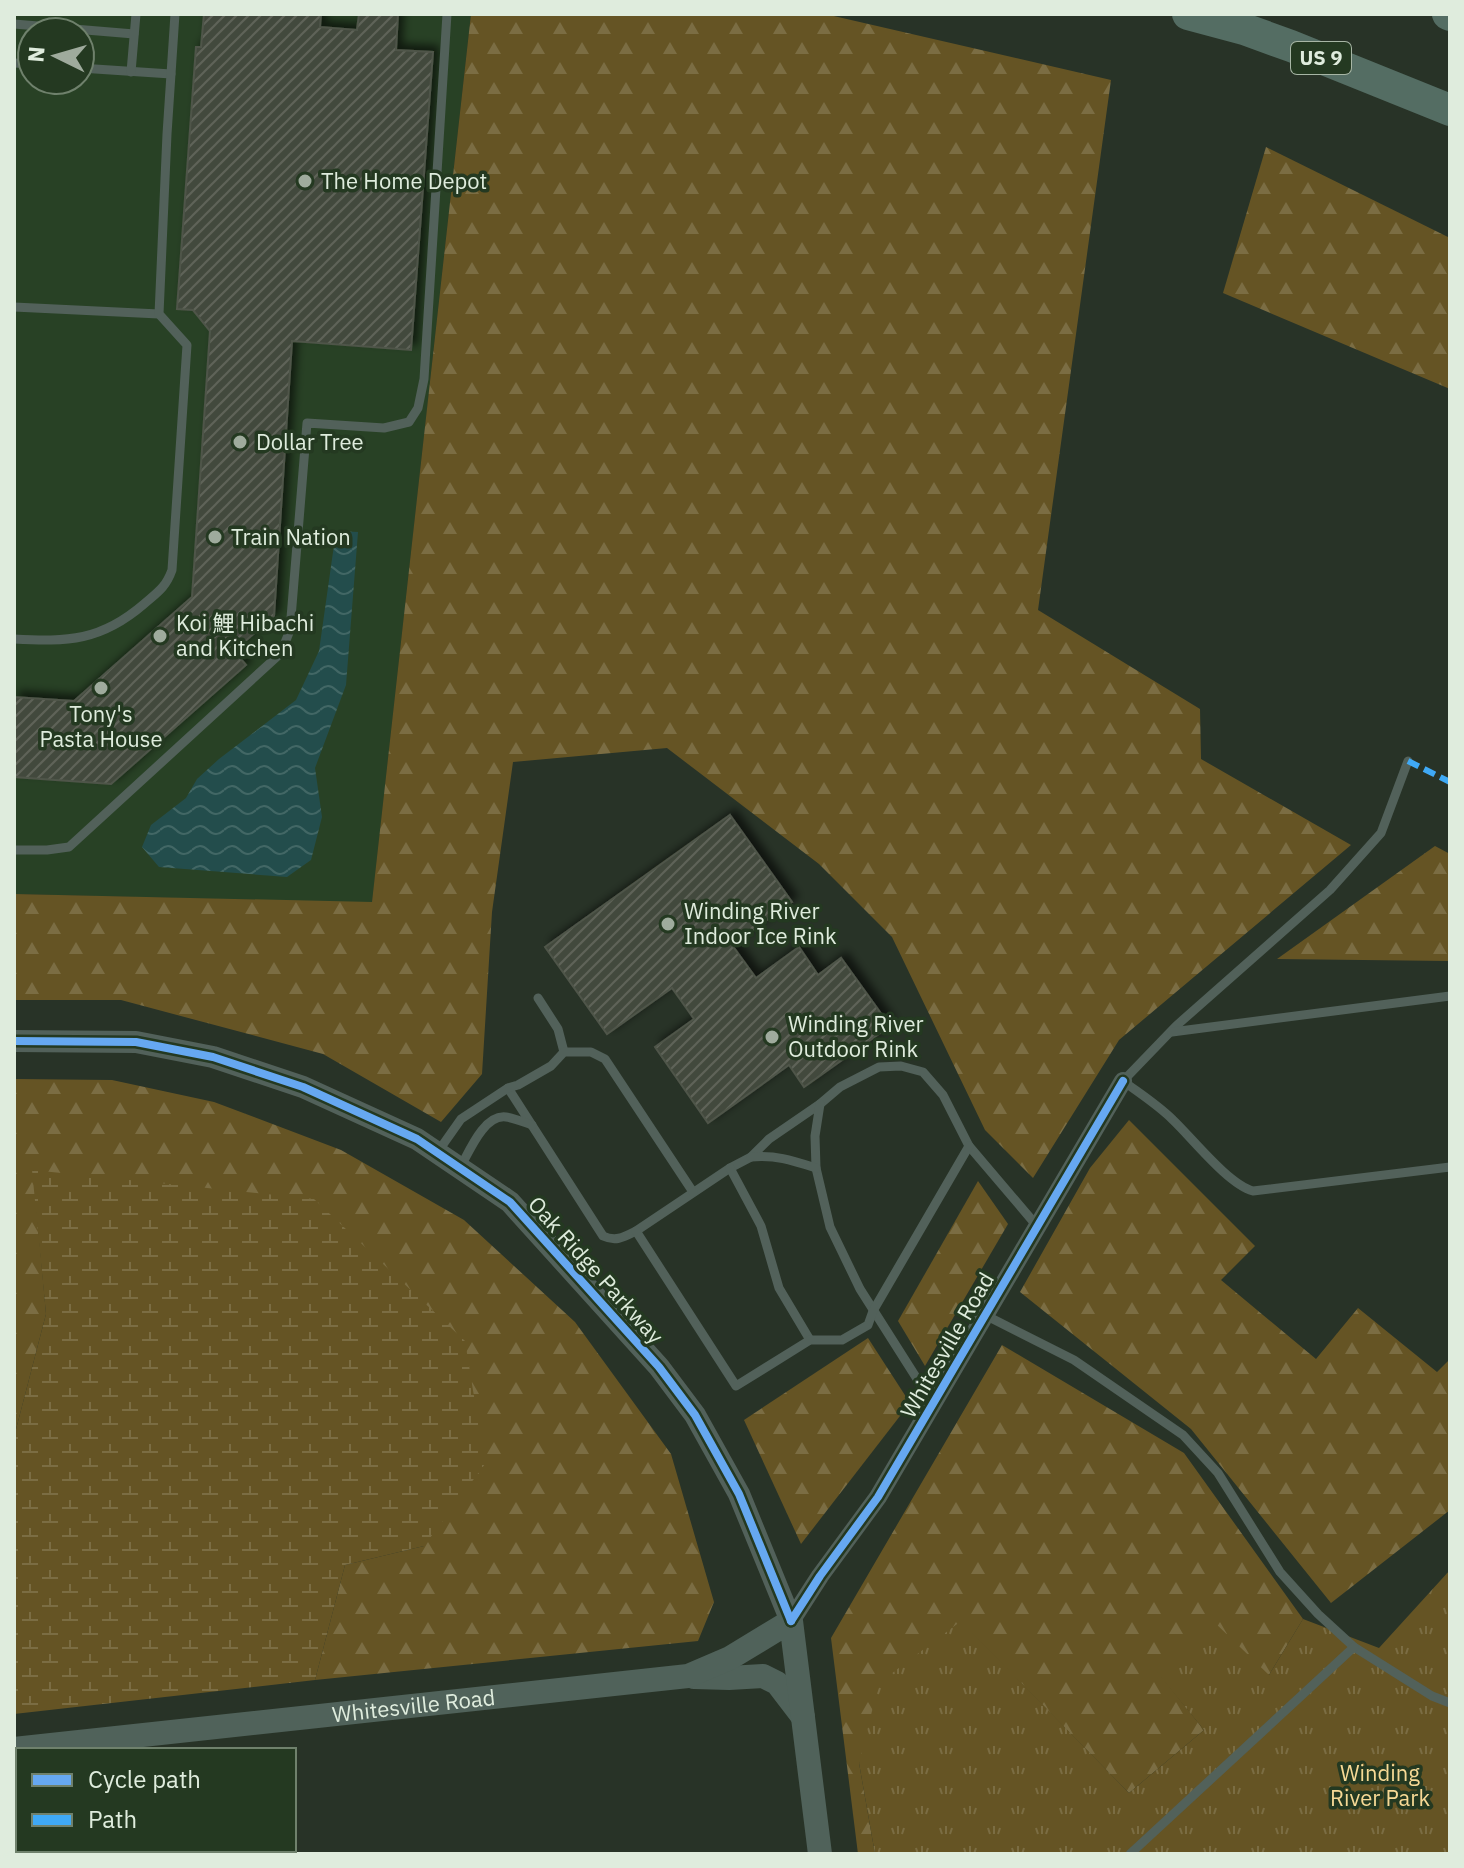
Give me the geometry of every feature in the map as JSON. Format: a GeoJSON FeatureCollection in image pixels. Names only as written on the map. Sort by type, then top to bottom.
{"type":"FeatureCollection","features":[{"type":"Feature","properties":{"kind":"highway","name":"US 9"},"geometry":{"type":"LineString","coordinates":[[1188,14],[1291,46],[1450,110]]}},
{"type":"Feature","properties":{"kind":"highway"},"geometry":{"type":"LineString","coordinates":[[1256,14],[1339,52],[1450,110]]}},
{"type":"Feature","properties":{"kind":"main road","name":"Whitesville Road"},"geometry":{"type":"LineString","coordinates":[[23,1748],[688,1676],[730,1658],[791,1621]]}},
{"type":"Feature","properties":{"kind":"main road","name":"Oak Ridge Parkway"},"geometry":{"type":"LineString","coordinates":[[791,1621],[820,1854]]}},
{"type":"Feature","properties":{"kind":"main road"},"geometry":{"type":"LineString","coordinates":[[688,1676],[763,1676],[777,1683],[803,1717]]}},
{"type":"Feature","properties":{"kind":"street","name":"Oak Ridge Parkway"},"geometry":{"type":"LineString","coordinates":[[14,1041],[136,1042],[213,1057],[303,1087],[417,1139],[510,1202],[659,1367],[695,1415],[739,1494],[791,1621]]}},
{"type":"Feature","properties":{"kind":"street","name":"Whitesville Road"},"geometry":{"type":"LineString","coordinates":[[791,1621],[878,1497],[1123,1081]]}},
{"type":"Feature","properties":{"kind":"lane"},"geometry":{"type":"LineString","coordinates":[[131,72],[136,14]]}},
{"type":"Feature","properties":{"kind":"lane"},"geometry":{"type":"LineString","coordinates":[[14,639],[55,641],[87,637],[126,619],[167,584],[172,570],[187,345],[159,314],[175,14]]}},
{"type":"Feature","properties":{"kind":"lane"},"geometry":{"type":"LineString","coordinates":[[14,850],[69,847],[281,653],[290,630],[307,423],[384,428],[409,422],[418,408],[424,379],[447,14]]}},
{"type":"Feature","properties":{"kind":"lane"},"geometry":{"type":"LineString","coordinates":[[14,24],[134,34]]}},
{"type":"Feature","properties":{"kind":"lane"},"geometry":{"type":"LineString","coordinates":[[96,69],[171,74]]}},
{"type":"Feature","properties":{"kind":"lane"},"geometry":{"type":"LineString","coordinates":[[14,307],[159,314]]}},
{"type":"Feature","properties":{"kind":"lane"},"geometry":{"type":"LineString","coordinates":[[1408,761],[1381,833],[1330,890],[1171,1032],[1123,1081],[1171,1118],[1243,1188],[1253,1191],[1450,1167]]}},
{"type":"Feature","properties":{"kind":"lane"},"geometry":{"type":"LineString","coordinates":[[1171,1032],[1450,996]]}},
{"type":"Feature","properties":{"kind":"lane"},"geometry":{"type":"LineString","coordinates":[[538,998],[558,1029],[564,1052]]}},
{"type":"Feature","properties":{"kind":"lane"},"geometry":{"type":"LineString","coordinates":[[437,1153],[461,1119],[508,1088],[551,1066],[564,1052],[591,1052],[605,1059],[693,1192]]}},
{"type":"Feature","properties":{"kind":"lane"},"geometry":{"type":"LineString","coordinates":[[508,1088],[603,1236],[610,1240],[636,1231],[751,1157],[769,1139],[840,1087],[879,1067],[901,1066],[923,1072],[943,1095],[969,1146],[1037,1226]]}},
{"type":"Feature","properties":{"kind":"lane"},"geometry":{"type":"LineString","coordinates":[[820,1104],[815,1136],[816,1168],[830,1227],[860,1289],[933,1404]]}},
{"type":"Feature","properties":{"kind":"lane"},"geometry":{"type":"LineString","coordinates":[[460,1168],[489,1122],[497,1117],[532,1125]]}},
{"type":"Feature","properties":{"kind":"lane"},"geometry":{"type":"LineString","coordinates":[[636,1231],[736,1386],[810,1340],[842,1340],[868,1325],[873,1311],[969,1146]]}},
{"type":"Feature","properties":{"kind":"lane"},"geometry":{"type":"LineString","coordinates":[[751,1157],[772,1155],[816,1168]]}},
{"type":"Feature","properties":{"kind":"lane"},"geometry":{"type":"LineString","coordinates":[[730,1168],[761,1226],[779,1288],[810,1340]]}},
{"type":"Feature","properties":{"kind":"lane"},"geometry":{"type":"LineString","coordinates":[[985,1315],[1074,1360],[1183,1435],[1218,1473],[1280,1572],[1318,1614],[1354,1647],[1432,1696],[1450,1703]]}},
{"type":"Feature","properties":{"kind":"lane"},"geometry":{"type":"LineString","coordinates":[[1130,1854],[1354,1647]]}},
{"type":"Feature","properties":{"kind":"shaded area"},"geometry":{"type":"Polygon","coordinates":[[[14,14],[471,14],[372,903],[14,894],[14,14]]]}},
{"type":"Feature","properties":{"kind":"green space"},"geometry":{"type":"Polygon","coordinates":[[[471,14],[825,14],[1111,80],[1038,610],[1200,709],[1201,759],[1351,845],[1119,1040],[1033,1178],[985,1130],[892,937],[819,864],[667,748],[513,762],[492,912],[482,1074],[441,1122],[323,1054],[121,1000],[14,1000],[14,894],[372,902],[471,14]]]}},
{"type":"Feature","properties":{"kind":"green space"},"geometry":{"type":"Polygon","coordinates":[[[1266,147],[1450,238],[1450,389],[1223,293],[1266,147]]]}},
{"type":"Feature","properties":{"kind":"green space"},"geometry":{"type":"Polygon","coordinates":[[[1435,846],[1450,854],[1450,961],[1277,959],[1435,846]]]}},
{"type":"Feature","properties":{"kind":"green space"},"geometry":{"type":"Polygon","coordinates":[[[14,1079],[112,1080],[214,1102],[341,1150],[464,1220],[575,1322],[671,1454],[714,1602],[698,1641],[315,1680],[345,1565],[424,1546],[33,1170],[46,1314],[14,1437],[14,1079]]]}},
{"type":"Feature","properties":{"kind":"green space"},"geometry":{"type":"Polygon","coordinates":[[[1129,1120],[1255,1246],[1221,1280],[1316,1359],[1358,1308],[1437,1372],[1450,1359],[1450,1510],[1331,1603],[1191,1429],[1020,1292],[1090,1168],[1129,1120]]]}},
{"type":"Feature","properties":{"kind":"green space"},"geometry":{"type":"Polygon","coordinates":[[[32,1170],[314,1199],[465,1341],[485,1464],[424,1546],[345,1565],[315,1680],[14,1714],[14,1437],[46,1314],[32,1170]]]}},
{"type":"Feature","properties":{"kind":"green space"},"geometry":{"type":"Polygon","coordinates":[[[978,1181],[1008,1224],[925,1366],[898,1321],[978,1181]]]}},
{"type":"Feature","properties":{"kind":"green space"},"geometry":{"type":"Polygon","coordinates":[[[868,1338],[910,1403],[801,1544],[744,1420],[868,1338]]]}},
{"type":"Feature","properties":{"kind":"green space"},"geometry":{"type":"Polygon","coordinates":[[[1002,1345],[1184,1453],[1303,1619],[1269,1675],[1156,1670],[1204,1730],[1129,1793],[961,1622],[859,1763],[875,1854],[858,1854],[831,1638],[1002,1345]]]}},
{"type":"Feature","properties":{"kind":"green space","name":"Winding River Park"},"geometry":{"type":"Polygon","coordinates":[[[1450,1570],[1450,1854],[875,1854],[859,1763],[879,1683],[961,1621],[1129,1793],[1204,1730],[1155,1670],[1212,1620],[1269,1675],[1303,1619],[1379,1648],[1450,1570]]]}},
{"type":"Feature","properties":{"kind":"water"},"geometry":{"type":"Polygon","coordinates":[[[336,531],[358,532],[346,685],[315,768],[322,817],[311,860],[287,877],[159,867],[142,847],[151,825],[186,798],[197,779],[219,759],[296,700],[319,651],[336,531]]]}},
{"type":"Feature","properties":{"kind":"building"},"geometry":{"type":"Polygon","coordinates":[[[204,14],[321,14],[320,27],[357,30],[359,14],[398,14],[396,50],[433,52],[411,350],[292,341],[274,616],[234,651],[246,665],[111,784],[14,777],[14,697],[74,701],[192,597],[210,331],[193,310],[177,309],[196,47],[201,47],[204,14]]]}},
{"type":"Feature","properties":{"kind":"building"},"geometry":{"type":"Polygon","coordinates":[[[730,815],[792,902],[732,945],[756,978],[799,947],[818,975],[841,958],[890,1026],[804,1087],[789,1065],[708,1123],[655,1047],[694,1019],[672,988],[607,1034],[545,947],[730,815]]]}},
{"type":"Feature","properties":{"kind":"marked path"},"geometry":{"type":"LineString","coordinates":[[1408,761],[1450,782]]}},
{"type":"Feature","properties":{"kind":"cycle path"},"geometry":{"type":"LineString","coordinates":[[14,1041],[136,1042],[213,1057],[303,1087],[417,1139],[510,1202],[659,1367],[695,1415],[739,1494],[791,1621]]}},
{"type":"Feature","properties":{"kind":"cycle path"},"geometry":{"type":"LineString","coordinates":[[791,1621],[878,1497],[1123,1081]]}},
{"type":"Feature","properties":{"kind":"place","name":"The Home Depot"},"geometry":{"type":"Point","coordinates":[305,181]}},
{"type":"Feature","properties":{"kind":"place","name":"Dollar Tree"},"geometry":{"type":"Point","coordinates":[240,442]}},
{"type":"Feature","properties":{"kind":"place","name":"Train Nation"},"geometry":{"type":"Point","coordinates":[215,537]}},
{"type":"Feature","properties":{"kind":"place","name":"Koi 鯉 Hibachi and Kitchen"},"geometry":{"type":"Point","coordinates":[160,636]}},
{"type":"Feature","properties":{"kind":"place","name":"Tony's Pasta House"},"geometry":{"type":"Point","coordinates":[101,688]}},
{"type":"Feature","properties":{"kind":"place","name":"Winding River Indoor Ice Rink"},"geometry":{"type":"Point","coordinates":[668,924]}},
{"type":"Feature","properties":{"kind":"place","name":"Winding River Outdoor Rink"},"geometry":{"type":"Point","coordinates":[772,1037]}}]}
